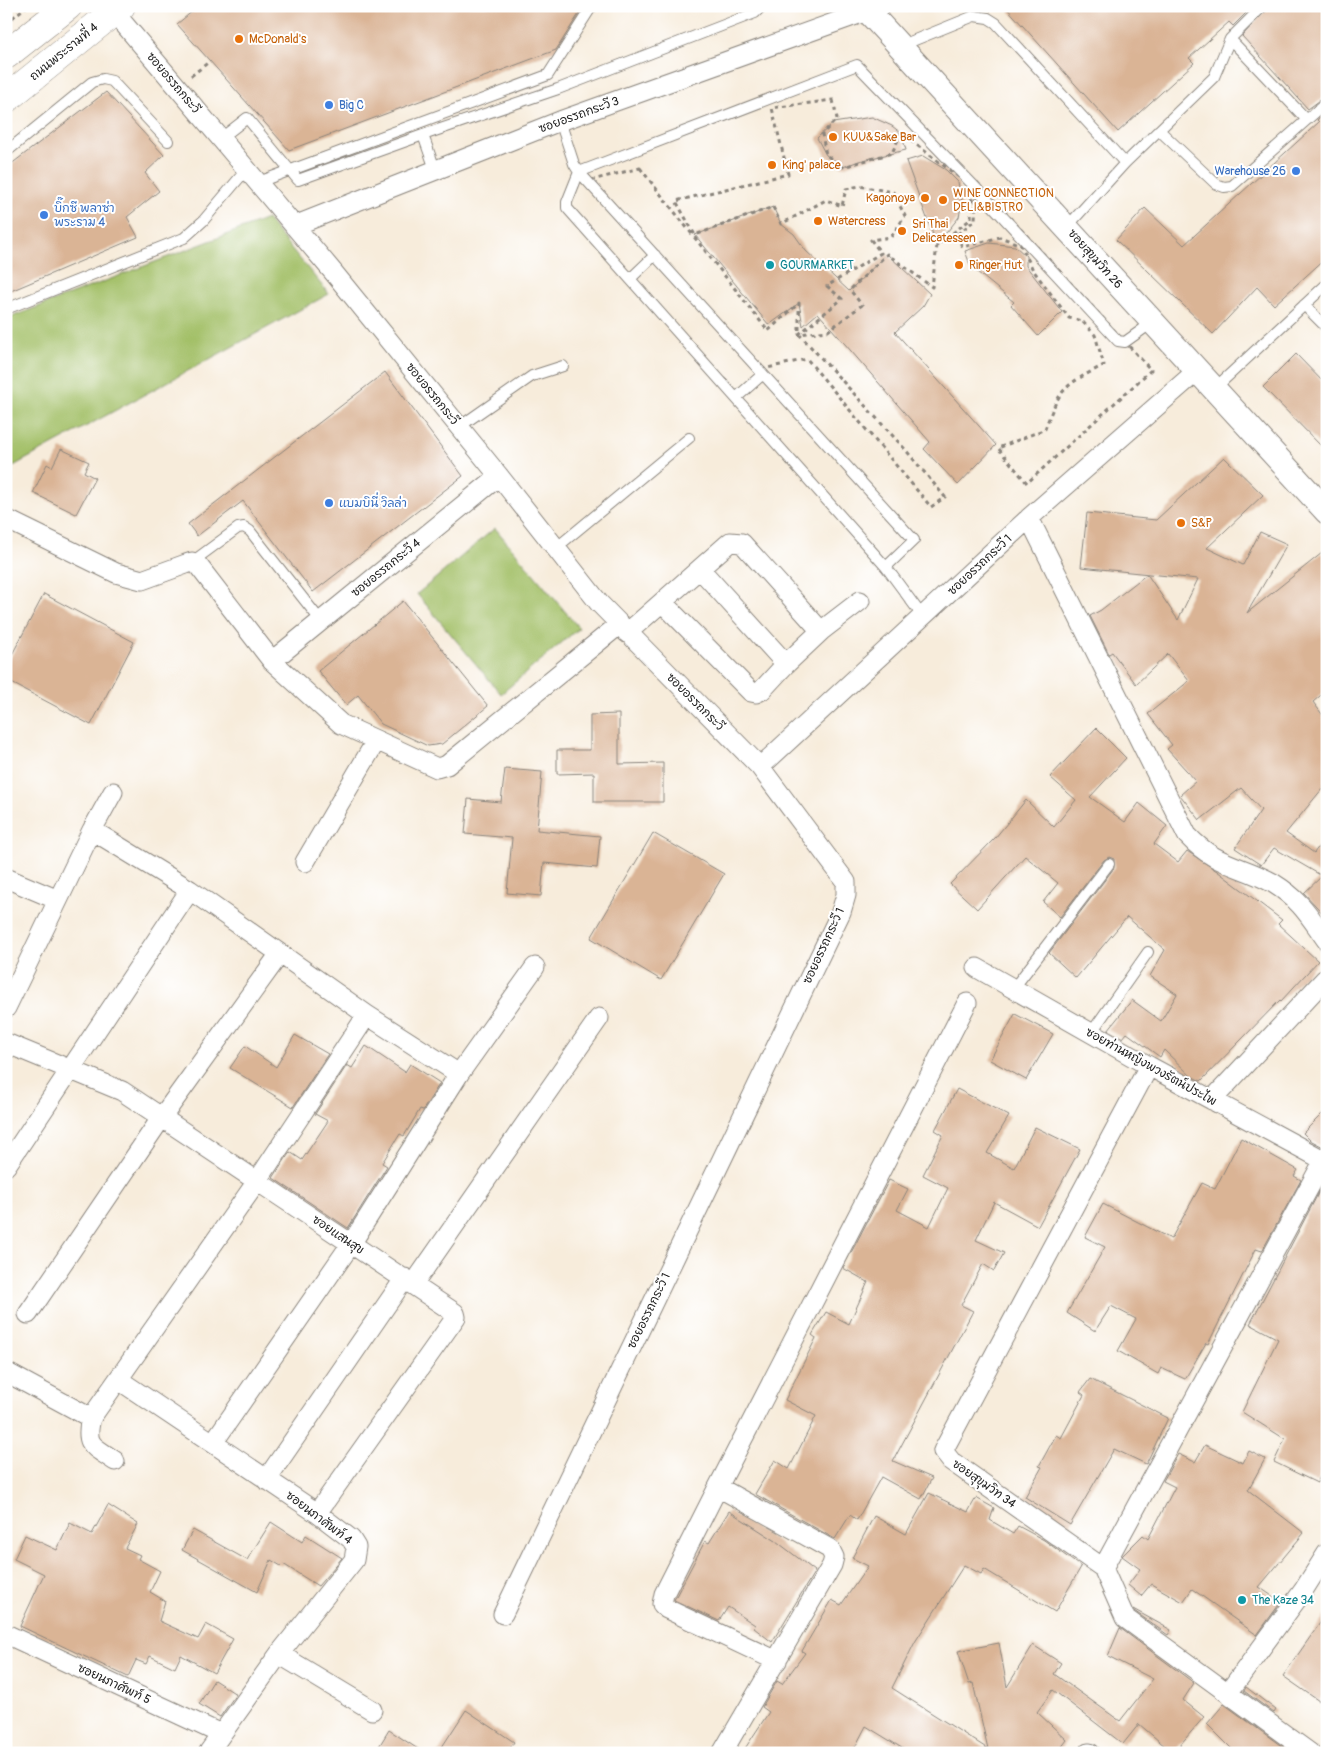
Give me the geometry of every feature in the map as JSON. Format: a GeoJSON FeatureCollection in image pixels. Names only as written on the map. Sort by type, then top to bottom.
{"type":"FeatureCollection","features":[{"type":"Feature","properties":{"kind":"main road"},"geometry":{"type":"LineString","coordinates":[[6,55],[67,6]]}},
{"type":"Feature","properties":{"kind":"main road","name":"ถนนพระรามที่ 4"},"geometry":{"type":"LineString","coordinates":[[6,99],[115,8]]}},
{"type":"Feature","properties":{"kind":"street","name":"ซอยอรรถกระวี"},"geometry":{"type":"LineString","coordinates":[[115,8],[220,139],[294,226],[499,476],[599,603],[760,767]]}},
{"type":"Feature","properties":{"kind":"street","name":"ซอยสุขุมวิท 26"},"geometry":{"type":"LineString","coordinates":[[870,8],[900,46],[1327,512]]}},
{"type":"Feature","properties":{"kind":"street","name":"ซอยอรรถกระวี 3"},"geometry":{"type":"LineString","coordinates":[[294,226],[436,172],[560,121],[870,8]]}},
{"type":"Feature","properties":{"kind":"street","name":"ซอยอรรถกระวี 1"},"geometry":{"type":"LineString","coordinates":[[504,1614],[841,912],[846,895],[846,882],[760,767],[1030,518],[1197,371]]}},
{"type":"Feature","properties":{"kind":"street","name":"ซอยอรรถกระวี 4"},"geometry":{"type":"LineString","coordinates":[[272,661],[499,476]]}},
{"type":"Feature","properties":{"kind":"street"},"geometry":{"type":"LineString","coordinates":[[1030,518],[1187,835],[1202,851],[1224,863],[1272,883],[1301,905],[1318,926],[1327,942]]}},
{"type":"Feature","properties":{"kind":"street"},"geometry":{"type":"LineString","coordinates":[[6,519],[116,573],[133,578],[142,580],[192,562],[197,564],[272,661],[341,724],[437,768],[447,765],[623,629],[663,603],[730,542],[742,543],[821,631]]}},
{"type":"Feature","properties":{"kind":"street"},"geometry":{"type":"LineString","coordinates":[[700,569],[786,664]]}},
{"type":"Feature","properties":{"kind":"street"},"geometry":{"type":"LineString","coordinates":[[663,603],[751,692],[756,693],[762,690],[821,631],[860,601]]}},
{"type":"Feature","properties":{"kind":"street"},"geometry":{"type":"LineString","coordinates":[[305,862],[376,741]]}},
{"type":"Feature","properties":{"kind":"street"},"geometry":{"type":"LineString","coordinates":[[6,1008],[92,830],[113,792]]}},
{"type":"Feature","properties":{"kind":"street"},"geometry":{"type":"LineString","coordinates":[[92,830],[190,890],[367,1015],[459,1074]]}},
{"type":"Feature","properties":{"kind":"street"},"geometry":{"type":"LineString","coordinates":[[6,878],[58,900]]}},
{"type":"Feature","properties":{"kind":"street"},"geometry":{"type":"LineString","coordinates":[[6,1166],[190,890]]}},
{"type":"Feature","properties":{"kind":"street"},"geometry":{"type":"LineString","coordinates":[[28,1314],[162,1117],[280,955]]}},
{"type":"Feature","properties":{"kind":"street"},"geometry":{"type":"LineString","coordinates":[[213,1443],[350,1244],[459,1074],[535,968]]}},
{"type":"Feature","properties":{"kind":"street","name":"ซอยท่านหญิงพวงรัตน์ประไพ"},"geometry":{"type":"LineString","coordinates":[[977,968],[1091,1034],[1326,1161]]}},
{"type":"Feature","properties":{"kind":"street"},"geometry":{"type":"LineString","coordinates":[[1212,1100],[1325,979]]}},
{"type":"Feature","properties":{"kind":"street"},"geometry":{"type":"LineString","coordinates":[[777,1661],[666,1609],[662,1604],[664,1594],[967,1003]]}},
{"type":"Feature","properties":{"kind":"street"},"geometry":{"type":"LineString","coordinates":[[115,1461],[89,1442],[87,1434],[91,1418],[258,1180],[367,1015]]}},
{"type":"Feature","properties":{"kind":"street"},"geometry":{"type":"LineString","coordinates":[[266,1480],[600,1018]]}},
{"type":"Feature","properties":{"kind":"street","name":"ซอยแสนสุข"},"geometry":{"type":"LineString","coordinates":[[6,1043],[122,1091],[258,1180],[350,1244],[451,1309],[456,1317],[317,1514]]}},
{"type":"Feature","properties":{"kind":"street","name":"ซอยสุขุมวิท 34"},"geometry":{"type":"LineString","coordinates":[[1104,1568],[951,1461],[943,1451],[1149,1066]]}},
{"type":"Feature","properties":{"kind":"street"},"geometry":{"type":"LineString","coordinates":[[1310,1753],[1125,1618],[1104,1568],[1326,1161]]}},
{"type":"Feature","properties":{"kind":"street"},"geometry":{"type":"LineString","coordinates":[[6,1372],[91,1418]]}},
{"type":"Feature","properties":{"kind":"street","name":"ซอยนภาศัพท์ 4"},"geometry":{"type":"LineString","coordinates":[[119,1380],[317,1514],[351,1539],[356,1547],[354,1560],[279,1654],[208,1753]]}},
{"type":"Feature","properties":{"kind":"street"},"geometry":{"type":"LineString","coordinates":[[718,1487],[830,1549],[833,1553],[832,1565],[722,1753]]}},
{"type":"Feature","properties":{"kind":"street"},"geometry":{"type":"LineString","coordinates":[[1228,1693],[1303,1591],[1327,1553]]}},
{"type":"Feature","properties":{"kind":"street","name":"ซอยนภาศัพท์ 5"},"geometry":{"type":"LineString","coordinates":[[6,1635],[221,1734]]}},
{"type":"Feature","properties":{"kind":"street"},"geometry":{"type":"LineString","coordinates":[[279,1654],[372,1710]]}},
{"type":"Feature","properties":{"kind":"lane"},"geometry":{"type":"LineString","coordinates":[[6,309],[184,238],[251,176],[291,170],[548,75],[592,6]]}},
{"type":"Feature","properties":{"kind":"lane"},"geometry":{"type":"LineString","coordinates":[[220,139],[247,118],[300,180],[423,135],[558,89],[755,13],[762,6]]}},
{"type":"Feature","properties":{"kind":"lane"},"geometry":{"type":"LineString","coordinates":[[1066,228],[1126,163],[1214,77],[1230,39],[1263,6]]}},
{"type":"Feature","properties":{"kind":"lane"},"geometry":{"type":"LineString","coordinates":[[900,46],[974,16],[988,18],[996,23],[1126,163]]}},
{"type":"Feature","properties":{"kind":"lane"},"geometry":{"type":"LineString","coordinates":[[1230,39],[1307,120]]}},
{"type":"Feature","properties":{"kind":"lane"},"geometry":{"type":"LineString","coordinates":[[923,617],[886,567],[567,208],[566,202],[579,172],[857,65],[976,188],[1118,341],[1125,342],[1153,322]]}},
{"type":"Feature","properties":{"kind":"lane"},"geometry":{"type":"LineString","coordinates":[[6,152],[92,82],[103,79],[112,81],[168,141]]}},
{"type":"Feature","properties":{"kind":"lane"},"geometry":{"type":"LineString","coordinates":[[1159,130],[1216,184],[1224,188],[1232,186],[1327,102]]}},
{"type":"Feature","properties":{"kind":"lane"},"geometry":{"type":"LineString","coordinates":[[560,121],[574,164],[579,172],[914,540],[886,567]]}},
{"type":"Feature","properties":{"kind":"lane"},"geometry":{"type":"LineString","coordinates":[[423,135],[436,172]]}},
{"type":"Feature","properties":{"kind":"lane"},"geometry":{"type":"LineString","coordinates":[[630,278],[656,256]]}},
{"type":"Feature","properties":{"kind":"lane"},"geometry":{"type":"LineString","coordinates":[[1214,389],[1327,284]]}},
{"type":"Feature","properties":{"kind":"lane"},"geometry":{"type":"LineString","coordinates":[[1304,305],[1327,328]]}},
{"type":"Feature","properties":{"kind":"lane"},"geometry":{"type":"LineString","coordinates":[[459,427],[532,376],[563,366]]}},
{"type":"Feature","properties":{"kind":"lane"},"geometry":{"type":"LineString","coordinates":[[736,398],[763,374]]}},
{"type":"Feature","properties":{"kind":"lane"},"geometry":{"type":"LineString","coordinates":[[556,548],[689,438]]}},
{"type":"Feature","properties":{"kind":"lane"},"geometry":{"type":"LineString","coordinates":[[192,562],[238,528],[244,527],[250,531],[321,621]]}},
{"type":"Feature","properties":{"kind":"lane"},"geometry":{"type":"LineString","coordinates":[[1013,989],[1109,864]]}},
{"type":"Feature","properties":{"kind":"lane"},"geometry":{"type":"LineString","coordinates":[[1091,1034],[1148,952]]}},
{"type":"Feature","properties":{"kind":"path"},"geometry":{"type":"LineString","coordinates":[[6,23],[27,6]]}},
{"type":"Feature","properties":{"kind":"path"},"geometry":{"type":"LineString","coordinates":[[833,100],[837,119],[822,134],[826,155],[843,167],[892,153],[901,133],[972,187],[971,219],[937,245],[932,287],[887,254],[850,290],[862,305],[828,331],[799,334],[842,298],[827,286],[881,252],[871,240],[891,237],[905,216],[893,192],[859,186],[846,189],[842,206],[826,200],[781,224],[773,207],[694,235],[676,201],[788,174],[772,108],[833,100]]}},
{"type":"Feature","properties":{"kind":"path"},"geometry":{"type":"LineString","coordinates":[[640,168],[768,331],[800,303],[799,334],[898,441],[945,497],[931,507],[807,359],[763,369],[592,180],[640,168]]}},
{"type":"Feature","properties":{"kind":"path"},"geometry":{"type":"LineString","coordinates":[[976,182],[1151,370],[1027,483],[998,448],[1044,429],[1056,400],[1071,382],[1104,365],[1095,335],[1082,321],[1069,318],[1033,270],[1021,245],[1000,237],[963,247],[955,236],[975,220],[976,188],[976,182]]}},
{"type":"Feature","properties":{"kind":"green space"},"geometry":{"type":"Polygon","coordinates":[[[267,219],[329,294],[6,470],[6,319],[267,219]]]}},
{"type":"Feature","properties":{"kind":"green space"},"geometry":{"type":"Polygon","coordinates":[[[495,528],[579,628],[501,694],[417,594],[495,528]]]}},
{"type":"Feature","properties":{"kind":"building","name":"Big C"},"geometry":{"type":"Polygon","coordinates":[[[199,6],[584,6],[556,50],[289,150],[177,24],[199,6]]]}},
{"type":"Feature","properties":{"kind":"building"},"geometry":{"type":"Polygon","coordinates":[[[1005,6],[1253,6],[1233,26],[1229,22],[1189,58],[1194,63],[1118,132],[1005,6]]]}},
{"type":"Feature","properties":{"kind":"building"},"geometry":{"type":"Polygon","coordinates":[[[1270,6],[1327,6],[1327,95],[1308,109],[1242,36],[1270,6]]]}},
{"type":"Feature","properties":{"kind":"building"},"geometry":{"type":"Polygon","coordinates":[[[106,92],[164,155],[145,173],[159,191],[127,217],[138,237],[6,293],[6,168],[106,92]]]}},
{"type":"Feature","properties":{"kind":"building","name":"Warehouse 26"},"geometry":{"type":"Polygon","coordinates":[[[1327,111],[1327,257],[1274,305],[1257,287],[1213,334],[1116,240],[1145,208],[1184,245],[1319,122],[1317,120],[1327,111]]]}},
{"type":"Feature","properties":{"kind":"building"},"geometry":{"type":"Polygon","coordinates":[[[872,117],[892,126],[901,133],[906,150],[859,161],[843,167],[826,155],[817,138],[833,123],[872,117]]]}},
{"type":"Feature","properties":{"kind":"building"},"geometry":{"type":"Polygon","coordinates":[[[923,156],[946,170],[958,182],[962,201],[959,217],[947,232],[935,240],[906,161],[923,156]]]}},
{"type":"Feature","properties":{"kind":"building"},"geometry":{"type":"Polygon","coordinates":[[[773,207],[781,224],[794,234],[806,251],[849,291],[887,254],[930,294],[923,306],[895,332],[996,445],[958,485],[924,449],[930,442],[818,313],[803,326],[799,303],[769,325],[695,235],[773,207]]]}},
{"type":"Feature","properties":{"kind":"building"},"geometry":{"type":"Polygon","coordinates":[[[989,243],[1015,246],[1026,256],[1026,266],[1062,312],[1038,336],[1011,305],[1014,302],[971,267],[965,251],[989,243]]]}},
{"type":"Feature","properties":{"kind":"building"},"geometry":{"type":"Polygon","coordinates":[[[1296,354],[1327,386],[1327,452],[1263,387],[1296,354]]]}},
{"type":"Feature","properties":{"kind":"building","name":"แบมบินี่ วิลล่า"},"geometry":{"type":"Polygon","coordinates":[[[385,372],[463,476],[313,592],[243,501],[197,536],[188,524],[385,372]]]}},
{"type":"Feature","properties":{"kind":"building"},"geometry":{"type":"Polygon","coordinates":[[[61,449],[89,462],[84,472],[95,478],[76,514],[33,493],[47,464],[52,467],[61,449]]]}},
{"type":"Feature","properties":{"kind":"building"},"geometry":{"type":"Polygon","coordinates":[[[1224,457],[1263,495],[1207,548],[1243,565],[1260,532],[1287,544],[1247,613],[1327,549],[1327,690],[1313,702],[1327,721],[1327,783],[1286,833],[1314,853],[1327,835],[1327,918],[1304,893],[1322,876],[1274,848],[1261,865],[1235,848],[1261,810],[1241,788],[1200,820],[1180,795],[1196,781],[1167,749],[1172,745],[1148,714],[1189,681],[1168,654],[1136,684],[1112,652],[1109,654],[1090,616],[1101,610],[1147,574],[1178,620],[1198,579],[1081,567],[1087,513],[1156,520],[1224,457]]]}},
{"type":"Feature","properties":{"kind":"building"},"geometry":{"type":"Polygon","coordinates":[[[44,594],[134,642],[91,725],[6,680],[6,666],[44,594]]]}},
{"type":"Feature","properties":{"kind":"building"},"geometry":{"type":"Polygon","coordinates":[[[403,601],[488,706],[442,744],[428,746],[381,724],[358,695],[346,705],[318,671],[403,601]]]}},
{"type":"Feature","properties":{"kind":"building"},"geometry":{"type":"Polygon","coordinates":[[[619,714],[619,764],[663,763],[663,802],[594,802],[594,773],[557,774],[557,750],[590,750],[590,715],[619,714]]]}},
{"type":"Feature","properties":{"kind":"building"},"geometry":{"type":"Polygon","coordinates":[[[1096,728],[1126,758],[1090,797],[1125,822],[1139,803],[1167,826],[1154,844],[1178,862],[1187,851],[1217,871],[1282,920],[1278,924],[1318,961],[1201,1081],[1191,1076],[1164,1050],[1160,1057],[1127,1033],[1123,1038],[1108,1030],[1132,1000],[1161,1021],[1177,994],[1150,976],[1165,950],[1127,917],[1076,978],[1049,953],[1114,868],[1114,859],[1109,857],[1104,860],[1060,917],[1043,902],[1058,883],[1025,856],[977,909],[950,884],[995,838],[1026,800],[1054,827],[1076,800],[1050,777],[1096,728]]]}},
{"type":"Feature","properties":{"kind":"building"},"geometry":{"type":"Polygon","coordinates":[[[505,769],[542,772],[537,830],[600,836],[597,868],[544,863],[541,896],[507,893],[512,838],[465,834],[468,799],[501,802],[505,769]]]}},
{"type":"Feature","properties":{"kind":"building"},"geometry":{"type":"Polygon","coordinates":[[[653,833],[724,874],[661,980],[591,938],[653,833]]]}},
{"type":"Feature","properties":{"kind":"building"},"geometry":{"type":"Polygon","coordinates":[[[1015,1014],[1053,1034],[1026,1080],[990,1060],[1015,1014]]]}},
{"type":"Feature","properties":{"kind":"building"},"geometry":{"type":"Polygon","coordinates":[[[295,1035],[328,1054],[293,1107],[230,1068],[245,1046],[276,1067],[295,1035]]]}},
{"type":"Feature","properties":{"kind":"building"},"geometry":{"type":"Polygon","coordinates":[[[366,1046],[405,1072],[410,1064],[440,1083],[423,1110],[420,1109],[404,1136],[400,1134],[382,1163],[387,1166],[348,1228],[273,1178],[290,1152],[302,1160],[328,1121],[315,1114],[347,1065],[352,1068],[366,1046]]]}},
{"type":"Feature","properties":{"kind":"building"},"geometry":{"type":"Polygon","coordinates":[[[957,1089],[1009,1116],[987,1153],[1014,1168],[1035,1127],[1080,1149],[1038,1226],[994,1202],[976,1240],[1004,1253],[994,1271],[983,1264],[961,1305],[973,1311],[893,1461],[932,1478],[921,1499],[881,1477],[857,1520],[850,1515],[835,1539],[755,1494],[775,1460],[789,1469],[816,1416],[785,1400],[816,1338],[812,1335],[826,1312],[849,1324],[868,1282],[843,1268],[889,1180],[908,1189],[897,1210],[929,1227],[948,1188],[923,1175],[943,1135],[935,1130],[957,1089]]]}},
{"type":"Feature","properties":{"kind":"building"},"geometry":{"type":"Polygon","coordinates":[[[1327,1109],[1327,1149],[1310,1140],[1303,1133],[1327,1109]]]}},
{"type":"Feature","properties":{"kind":"building"},"geometry":{"type":"Polygon","coordinates":[[[1241,1138],[1298,1170],[1294,1176],[1301,1180],[1262,1251],[1256,1249],[1208,1344],[1206,1343],[1185,1379],[1161,1368],[1158,1374],[1118,1351],[1136,1319],[1111,1306],[1095,1331],[1067,1313],[1105,1247],[1085,1237],[1103,1204],[1171,1239],[1202,1183],[1215,1189],[1241,1138]]]}},
{"type":"Feature","properties":{"kind":"building"},"geometry":{"type":"Polygon","coordinates":[[[1320,1190],[1327,1194],[1327,1462],[1317,1483],[1274,1462],[1285,1439],[1242,1412],[1278,1339],[1250,1324],[1320,1190]]]}},
{"type":"Feature","properties":{"kind":"building"},"geometry":{"type":"Polygon","coordinates":[[[1090,1379],[1168,1418],[1146,1464],[1114,1449],[1070,1525],[1025,1497],[1042,1467],[1039,1466],[1056,1435],[1061,1438],[1084,1395],[1080,1392],[1090,1379]]]}},
{"type":"Feature","properties":{"kind":"building"},"geometry":{"type":"Polygon","coordinates":[[[1205,1445],[1243,1463],[1249,1451],[1265,1459],[1248,1490],[1304,1533],[1259,1587],[1281,1602],[1257,1635],[1192,1589],[1183,1602],[1151,1584],[1141,1596],[1128,1585],[1140,1569],[1122,1556],[1143,1535],[1148,1539],[1175,1487],[1163,1481],[1178,1454],[1195,1462],[1205,1445]]]}},
{"type":"Feature","properties":{"kind":"building"},"geometry":{"type":"Polygon","coordinates":[[[929,1493],[968,1512],[976,1498],[994,1508],[990,1520],[1013,1534],[1018,1526],[1044,1540],[1081,1567],[1055,1612],[984,1569],[981,1574],[964,1565],[915,1642],[892,1688],[988,1749],[973,1683],[969,1684],[958,1651],[999,1643],[1007,1687],[1033,1645],[1061,1663],[1054,1674],[1120,1721],[1153,1679],[1108,1656],[1120,1628],[1194,1683],[1183,1700],[1204,1717],[1173,1753],[1139,1724],[1123,1744],[1053,1690],[1037,1712],[1067,1740],[1057,1753],[910,1753],[866,1726],[852,1753],[742,1753],[769,1712],[762,1707],[777,1681],[782,1684],[805,1653],[802,1651],[832,1600],[841,1605],[868,1566],[852,1558],[874,1516],[906,1534],[929,1493]]]}},
{"type":"Feature","properties":{"kind":"building"},"geometry":{"type":"Polygon","coordinates":[[[108,1505],[138,1524],[125,1548],[140,1555],[138,1559],[160,1571],[150,1592],[165,1601],[159,1621],[198,1639],[206,1624],[233,1639],[214,1673],[181,1655],[175,1668],[150,1656],[146,1664],[136,1660],[128,1677],[20,1626],[44,1574],[14,1559],[25,1535],[57,1550],[70,1523],[92,1534],[108,1505]]]}},
{"type":"Feature","properties":{"kind":"building"},"geometry":{"type":"Polygon","coordinates":[[[729,1511],[776,1541],[815,1571],[772,1642],[754,1628],[755,1625],[728,1607],[719,1621],[674,1600],[705,1541],[709,1543],[729,1511]]]}},
{"type":"Feature","properties":{"kind":"building"},"geometry":{"type":"Polygon","coordinates":[[[271,1522],[302,1542],[306,1535],[342,1558],[318,1586],[283,1564],[281,1566],[271,1560],[257,1592],[182,1550],[193,1530],[247,1560],[271,1522]]]}},
{"type":"Feature","properties":{"kind":"building"},"geometry":{"type":"Polygon","coordinates":[[[1133,1609],[1171,1630],[1168,1635],[1134,1611],[1133,1609]]]}},
{"type":"Feature","properties":{"kind":"building"},"geometry":{"type":"Polygon","coordinates":[[[1327,1613],[1327,1690],[1319,1701],[1283,1676],[1327,1613]]]}},
{"type":"Feature","properties":{"kind":"building"},"geometry":{"type":"Polygon","coordinates":[[[214,1680],[236,1694],[220,1717],[199,1704],[214,1680]]]}},
{"type":"Feature","properties":{"kind":"building"},"geometry":{"type":"Polygon","coordinates":[[[1246,1687],[1276,1710],[1274,1713],[1244,1691],[1246,1687]]]}},
{"type":"Feature","properties":{"kind":"building"},"geometry":{"type":"Polygon","coordinates":[[[1224,1704],[1291,1753],[1236,1753],[1207,1724],[1224,1704]]]}},
{"type":"Feature","properties":{"kind":"building"},"geometry":{"type":"Polygon","coordinates":[[[466,1710],[514,1742],[507,1753],[438,1753],[466,1710]]]}},
{"type":"Feature","properties":{"kind":"building"},"geometry":{"type":"Polygon","coordinates":[[[389,1730],[424,1753],[375,1753],[389,1730]]]}},
{"type":"Feature","properties":{"kind":"place","name":"McDonald's"},"geometry":{"type":"Point","coordinates":[239,39]}},
{"type":"Feature","properties":{"kind":"place","name":"Big C"},"geometry":{"type":"Point","coordinates":[329,105]}},
{"type":"Feature","properties":{"kind":"place","name":"KUU&Sake Bar"},"geometry":{"type":"Point","coordinates":[833,137]}},
{"type":"Feature","properties":{"kind":"place","name":"King' palace"},"geometry":{"type":"Point","coordinates":[772,165]}},
{"type":"Feature","properties":{"kind":"place","name":"Warehouse 26"},"geometry":{"type":"Point","coordinates":[1296,171]}},
{"type":"Feature","properties":{"kind":"place","name":"Kagonoya"},"geometry":{"type":"Point","coordinates":[925,198]}},
{"type":"Feature","properties":{"kind":"place","name":"WINE CONNECTION DELI&BISTRO"},"geometry":{"type":"Point","coordinates":[943,200]}},
{"type":"Feature","properties":{"kind":"place","name":"บิ๊กซี พลาซ่า พระราม 4"},"geometry":{"type":"Point","coordinates":[44,215]}},
{"type":"Feature","properties":{"kind":"place","name":"Watercress"},"geometry":{"type":"Point","coordinates":[818,221]}},
{"type":"Feature","properties":{"kind":"place","name":"Sri Thai Delicatessen"},"geometry":{"type":"Point","coordinates":[902,231]}},
{"type":"Feature","properties":{"kind":"place","name":"GOURMARKET"},"geometry":{"type":"Point","coordinates":[770,265]}},
{"type":"Feature","properties":{"kind":"place","name":"Ringer Hut"},"geometry":{"type":"Point","coordinates":[959,265]}},
{"type":"Feature","properties":{"kind":"place","name":"แบมบินี่ วิลล่า"},"geometry":{"type":"Point","coordinates":[329,503]}},
{"type":"Feature","properties":{"kind":"place","name":"S&P"},"geometry":{"type":"Point","coordinates":[1181,523]}},
{"type":"Feature","properties":{"kind":"place","name":"The Kaze 34"},"geometry":{"type":"Point","coordinates":[1242,1600]}}]}
